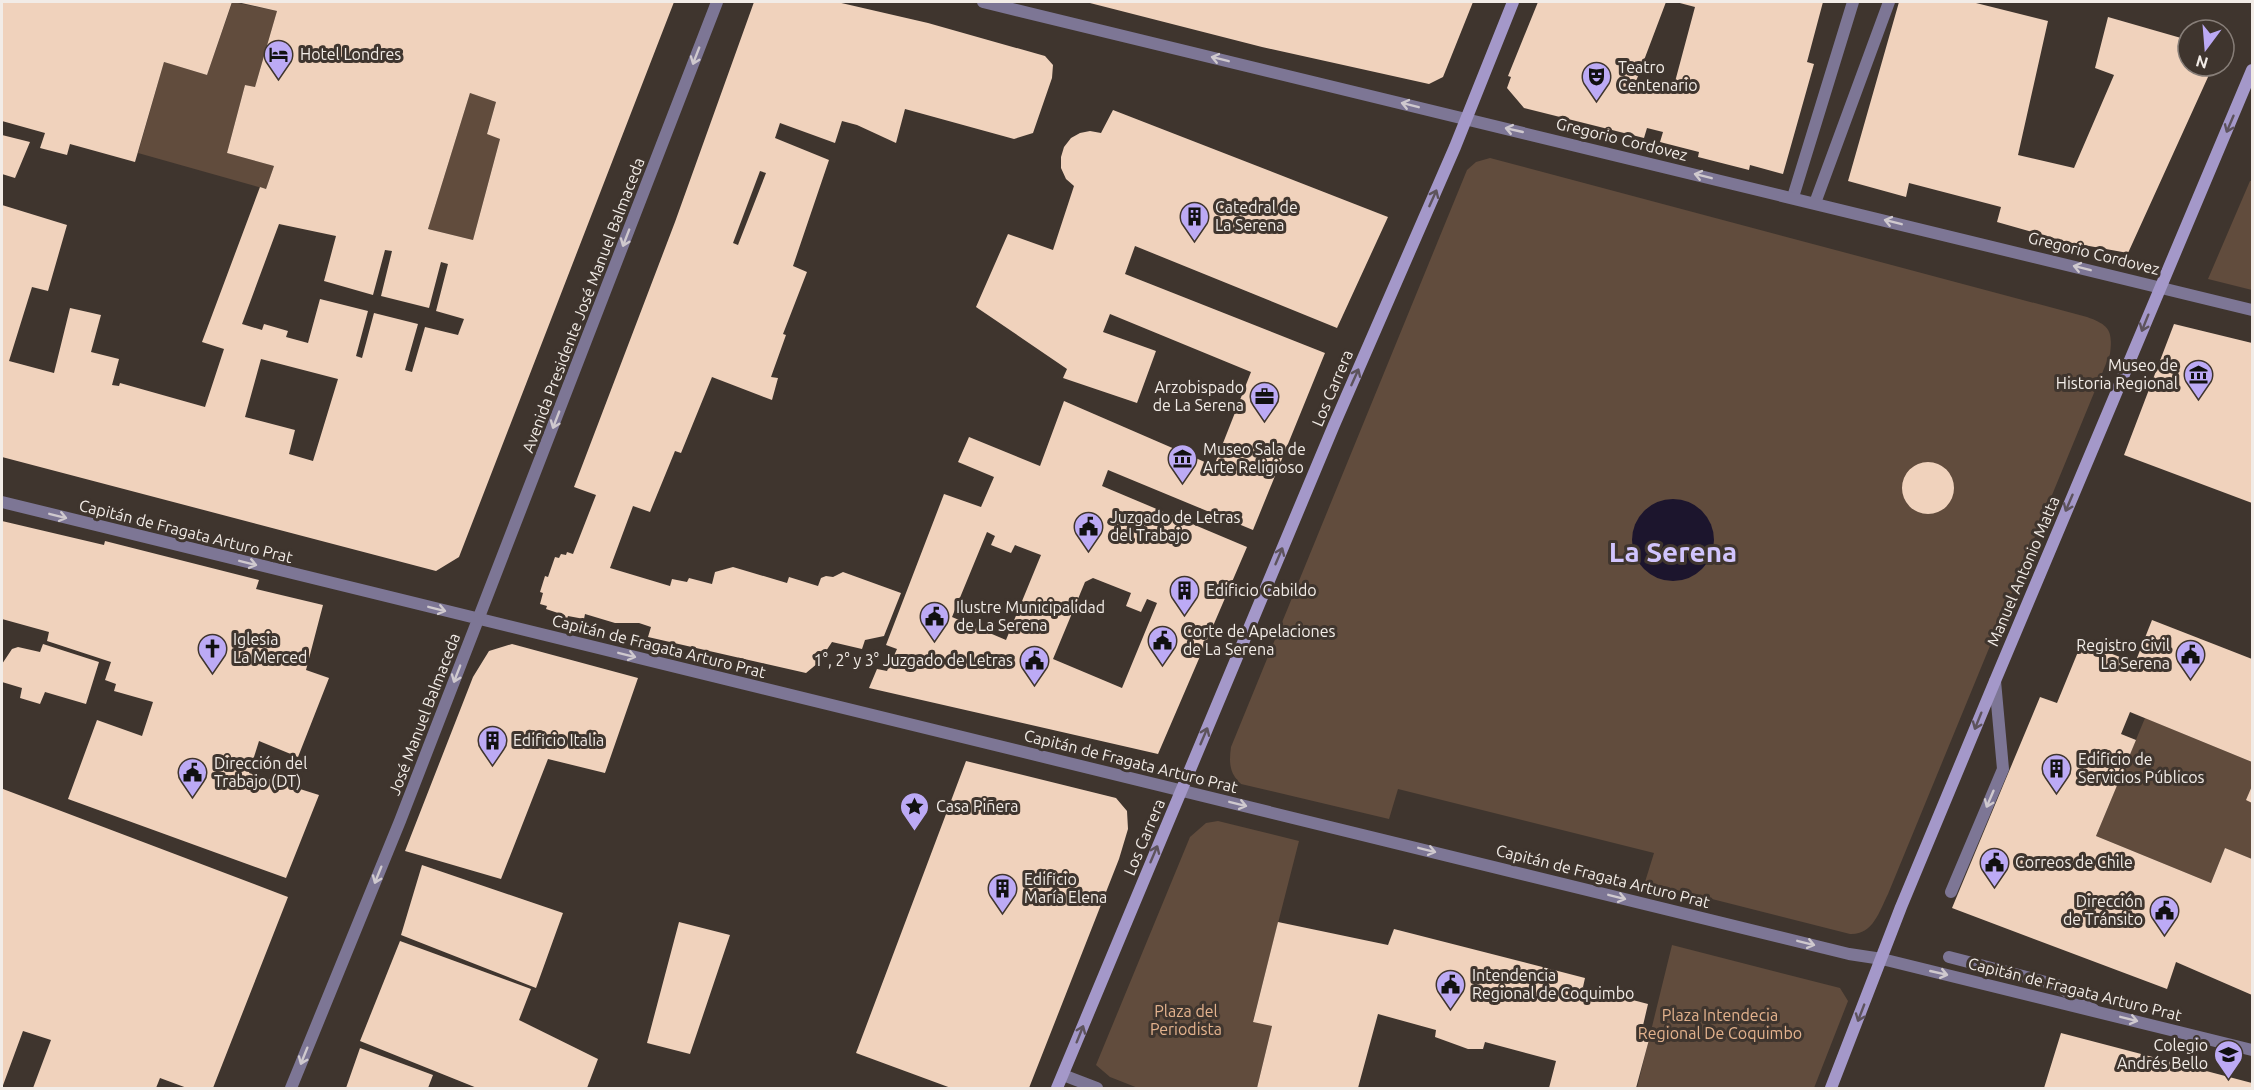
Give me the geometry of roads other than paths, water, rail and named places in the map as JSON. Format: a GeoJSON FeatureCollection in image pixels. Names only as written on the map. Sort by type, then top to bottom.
{"type":"FeatureCollection","features":[{"type":"Feature","properties":{"kind":"street","name":"Avenida Presidente José Manuel Balmaceda"},"geometry":{"type":"LineString","coordinates":[[478,619],[717,2]]}},
{"type":"Feature","properties":{"kind":"street","name":"Gregorio Cordovez"},"geometry":{"type":"LineString","coordinates":[[983,2],[2253,310]]}},
{"type":"Feature","properties":{"kind":"street","name":"Los Carrera"},"geometry":{"type":"LineString","coordinates":[[1057,1089],[1334,425],[1467,118],[1514,2]]}},
{"type":"Feature","properties":{"kind":"street"},"geometry":{"type":"LineString","coordinates":[[1793,197],[1853,2]]}},
{"type":"Feature","properties":{"kind":"street"},"geometry":{"type":"LineString","coordinates":[[1815,203],[1888,2]]}},
{"type":"Feature","properties":{"kind":"street","name":"Manuel Antonio Matta"},"geometry":{"type":"LineString","coordinates":[[1831,1089],[1901,907],[2160,286],[2253,70]]}},
{"type":"Feature","properties":{"kind":"street","name":"Capitán de Fragata Arturo Prat"},"geometry":{"type":"LineString","coordinates":[[2,502],[2253,1050]]}},
{"type":"Feature","properties":{"kind":"street","name":"José Manuel Balmaceda"},"geometry":{"type":"LineString","coordinates":[[291,1089],[400,821],[478,619]]}},
{"type":"Feature","properties":{"kind":"street"},"geometry":{"type":"LineString","coordinates":[[1951,892],[2003,769],[1995,681]]}},
{"type":"Feature","properties":{"kind":"street"},"geometry":{"type":"LineString","coordinates":[[1949,957],[2057,985],[2094,1010]]}},
{"type":"Feature","properties":{"kind":"street"},"geometry":{"type":"LineString","coordinates":[[1063,1075],[1097,1089]]}},
{"type":"Feature","properties":{"kind":"place","name":"Hotel Londres"},"geometry":{"type":"Point","coordinates":[279,80]}},
{"type":"Feature","properties":{"kind":"place","name":"Teatro Centenario"},"geometry":{"type":"Point","coordinates":[1597,102]}},
{"type":"Feature","properties":{"kind":"place","name":"Catedral de La Serena"},"geometry":{"type":"Point","coordinates":[1194,242]}},
{"type":"Feature","properties":{"kind":"place","name":"Museo de Historia Regional"},"geometry":{"type":"Point","coordinates":[2199,400]}},
{"type":"Feature","properties":{"kind":"place","name":"Arzobispado de La Serena"},"geometry":{"type":"Point","coordinates":[1265,422]}},
{"type":"Feature","properties":{"kind":"place","name":"Museo Sala de Arte Religioso"},"geometry":{"type":"Point","coordinates":[1182,484]}},
{"type":"Feature","properties":{"kind":"place","name":"Juzgado de Letras del Trabajo"},"geometry":{"type":"Point","coordinates":[1089,552]}},
{"type":"Feature","properties":{"kind":"place","name":"Edificio Cabildo"},"geometry":{"type":"Point","coordinates":[1185,616]}},
{"type":"Feature","properties":{"kind":"place","name":"Ilustre Municipalidad de La Serena"},"geometry":{"type":"Point","coordinates":[935,642]}},
{"type":"Feature","properties":{"kind":"place","name":"Corte de Apelaciones de La Serena"},"geometry":{"type":"Point","coordinates":[1162,666]}},
{"type":"Feature","properties":{"kind":"place","name":"Iglesia La Merced"},"geometry":{"type":"Point","coordinates":[212,674]}},
{"type":"Feature","properties":{"kind":"place","name":"Registro Civil La Serena"},"geometry":{"type":"Point","coordinates":[2191,680]}},
{"type":"Feature","properties":{"kind":"place","name":"1°, 2° y 3° Juzgado de Letras"},"geometry":{"type":"Point","coordinates":[1034,686]}},
{"type":"Feature","properties":{"kind":"place","name":"Edificio Italia"},"geometry":{"type":"Point","coordinates":[492,766]}},
{"type":"Feature","properties":{"kind":"place","name":"Edificio de Servicios Públicos"},"geometry":{"type":"Point","coordinates":[2057,794]}},
{"type":"Feature","properties":{"kind":"place","name":"Dirección del Trabajo (DT)"},"geometry":{"type":"Point","coordinates":[193,798]}},
{"type":"Feature","properties":{"kind":"place","name":"Casa Piñera"},"geometry":{"type":"Point","coordinates":[915,832]}},
{"type":"Feature","properties":{"kind":"place","name":"Correos de Chile"},"geometry":{"type":"Point","coordinates":[1994,888]}},
{"type":"Feature","properties":{"kind":"place","name":"Edificio María Elena"},"geometry":{"type":"Point","coordinates":[1003,914]}},
{"type":"Feature","properties":{"kind":"place","name":"Dirección de Tránsito"},"geometry":{"type":"Point","coordinates":[2164,936]}},
{"type":"Feature","properties":{"kind":"place","name":"Intendencia Regional de Coquimbo"},"geometry":{"type":"Point","coordinates":[1451,1010]}},
{"type":"Feature","properties":{"kind":"place","name":"Colegio Andrés Bello"},"geometry":{"type":"Point","coordinates":[2229,1080]}},
{"type":"Feature","properties":{"kind":"district","name":"La Serena"},"geometry":{"type":"Point","coordinates":[1673,551]}},
{"type":"Feature","properties":{"kind":"park label","name":"Plaza del Periodista"},"geometry":{"type":"Point","coordinates":[1186,1020]}},
{"type":"Feature","properties":{"kind":"park label","name":"Plaza Intendecia Regional De Coquimbo"},"geometry":{"type":"Point","coordinates":[1720,1024]}}]}
